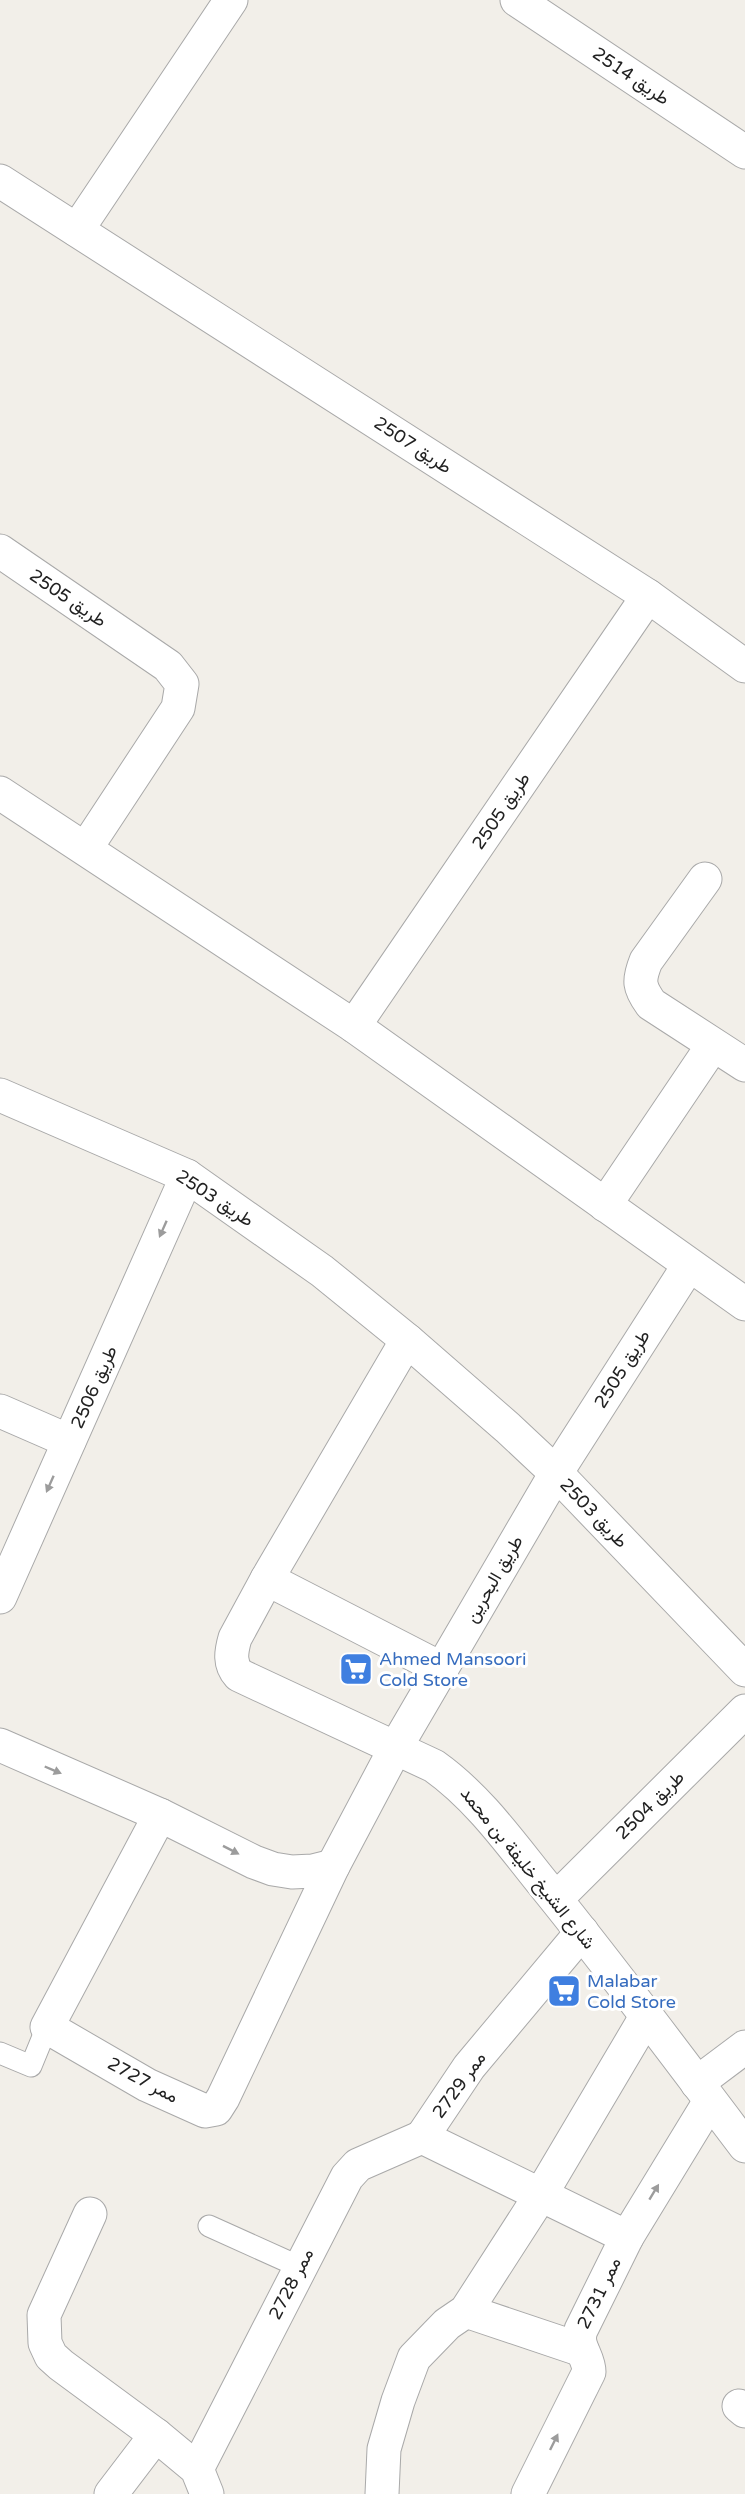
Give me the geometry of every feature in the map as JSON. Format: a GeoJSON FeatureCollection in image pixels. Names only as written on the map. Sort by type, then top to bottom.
{"type":"FeatureCollection","features":[{"type":"Feature","properties":{"kind":"street"},"geometry":{"type":"LineString","coordinates":[[77,230],[231,0]]}},
{"type":"Feature","properties":{"kind":"street","name":"طريق 2514"},"geometry":{"type":"LineString","coordinates":[[517,0],[745,152]]}},
{"type":"Feature","properties":{"kind":"street","name":"طريق 2507"},"geometry":{"type":"LineString","coordinates":[[0,181],[648,596],[745,666]]}},
{"type":"Feature","properties":{"kind":"street","name":"طريق 2505"},"geometry":{"type":"LineString","coordinates":[[0,551],[168,666],[182,684],[178,708],[86,848]]}},
{"type":"Feature","properties":{"kind":"street","name":"طريق 2505"},"geometry":{"type":"LineString","coordinates":[[354,1026],[648,596]]}},
{"type":"Feature","properties":{"kind":"street"},"geometry":{"type":"LineString","coordinates":[[0,793],[354,1026],[745,1304]]}},
{"type":"Feature","properties":{"kind":"street"},"geometry":{"type":"LineString","coordinates":[[705,879],[646,961],[640,976],[642,992],[651,1004],[745,1065]]}},
{"type":"Feature","properties":{"kind":"street"},"geometry":{"type":"LineString","coordinates":[[605,1204],[713,1045]]}},
{"type":"Feature","properties":{"kind":"street","name":"طريق 2503"},"geometry":{"type":"LineString","coordinates":[[0,1095],[187,1176],[321,1271],[407,1340],[556,1473],[745,1670]]}},
{"type":"Feature","properties":{"kind":"street","name":"طريق 2506"},"geometry":{"type":"LineString","coordinates":[[0,1598],[187,1176]]}},
{"type":"Feature","properties":{"kind":"street","name":"طريق 2505"},"geometry":{"type":"LineString","coordinates":[[556,1473],[688,1265]]}},
{"type":"Feature","properties":{"kind":"street"},"geometry":{"type":"LineString","coordinates":[[1,1748],[160,1815],[273,1869],[303,1871],[333,1866],[396,1747],[239,1675],[233,1669],[231,1649],[267,1579],[407,1340]]}},
{"type":"Feature","properties":{"kind":"street"},"geometry":{"type":"LineString","coordinates":[[0,1411],[69,1441]]}},
{"type":"Feature","properties":{"kind":"street","name":"طريق البحرين"},"geometry":{"type":"LineString","coordinates":[[396,1747],[556,1473]]}},
{"type":"Feature","properties":{"kind":"street"},"geometry":{"type":"LineString","coordinates":[[267,1579],[442,1669]]}},
{"type":"Feature","properties":{"kind":"street","name":"طريق 2504"},"geometry":{"type":"LineString","coordinates":[[556,1899],[745,1710]]}},
{"type":"Feature","properties":{"kind":"street","name":"شارع الشيخ خليفة بن محمد"},"geometry":{"type":"LineString","coordinates":[[396,1747],[434,1766],[458,1784],[481,1807],[582,1932],[745,2146]]}},
{"type":"Feature","properties":{"kind":"street"},"geometry":{"type":"LineString","coordinates":[[47,2027],[160,1815]]}},
{"type":"Feature","properties":{"kind":"street","name":"ممر 2727"},"geometry":{"type":"LineString","coordinates":[[47,2027],[147,2085],[205,2111],[216,2109],[333,1866]]}},
{"type":"Feature","properties":{"kind":"street","name":"ممر 2729"},"geometry":{"type":"LineString","coordinates":[[582,1932],[469,2067],[422,2137],[627,2237]]}},
{"type":"Feature","properties":{"kind":"street"},"geometry":{"type":"LineString","coordinates":[[382,2494],[384,2449],[414,2358],[447,2324],[466,2311],[540,2196],[646,2017]]}},
{"type":"Feature","properties":{"kind":"street"},"geometry":{"type":"LineString","coordinates":[[704,2092],[745,2047]]}},
{"type":"Feature","properties":{"kind":"street","name":"ممر 2731"},"geometry":{"type":"LineString","coordinates":[[528,2494],[589,2372],[588,2360],[579,2345],[580,2330],[704,2092]]}},
{"type":"Feature","properties":{"kind":"street","name":"ممر 2728"},"geometry":{"type":"LineString","coordinates":[[156,2435],[202,2482],[300,2267],[347,2177],[358,2165],[422,2137]]}},
{"type":"Feature","properties":{"kind":"street"},"geometry":{"type":"LineString","coordinates":[[90,2214],[44,2315],[45,2343],[51,2356],[61,2366],[156,2435],[111,2494]]}},
{"type":"Feature","properties":{"kind":"street"},"geometry":{"type":"LineString","coordinates":[[466,2311],[582,2350]]}},
{"type":"Feature","properties":{"kind":"lane"},"geometry":{"type":"LineString","coordinates":[[0,2053],[30,2066],[47,2027]]}},
{"type":"Feature","properties":{"kind":"lane"},"geometry":{"type":"LineString","coordinates":[[209,2226],[300,2267]]}},
{"type":"Feature","properties":{"kind":"place","name":"Ahmed Mansoori Cold Store"},"geometry":{"type":"Point","coordinates":[356,1669]}},
{"type":"Feature","properties":{"kind":"place","name":"Malabar Cold Store"},"geometry":{"type":"Point","coordinates":[564,1991]}}]}
